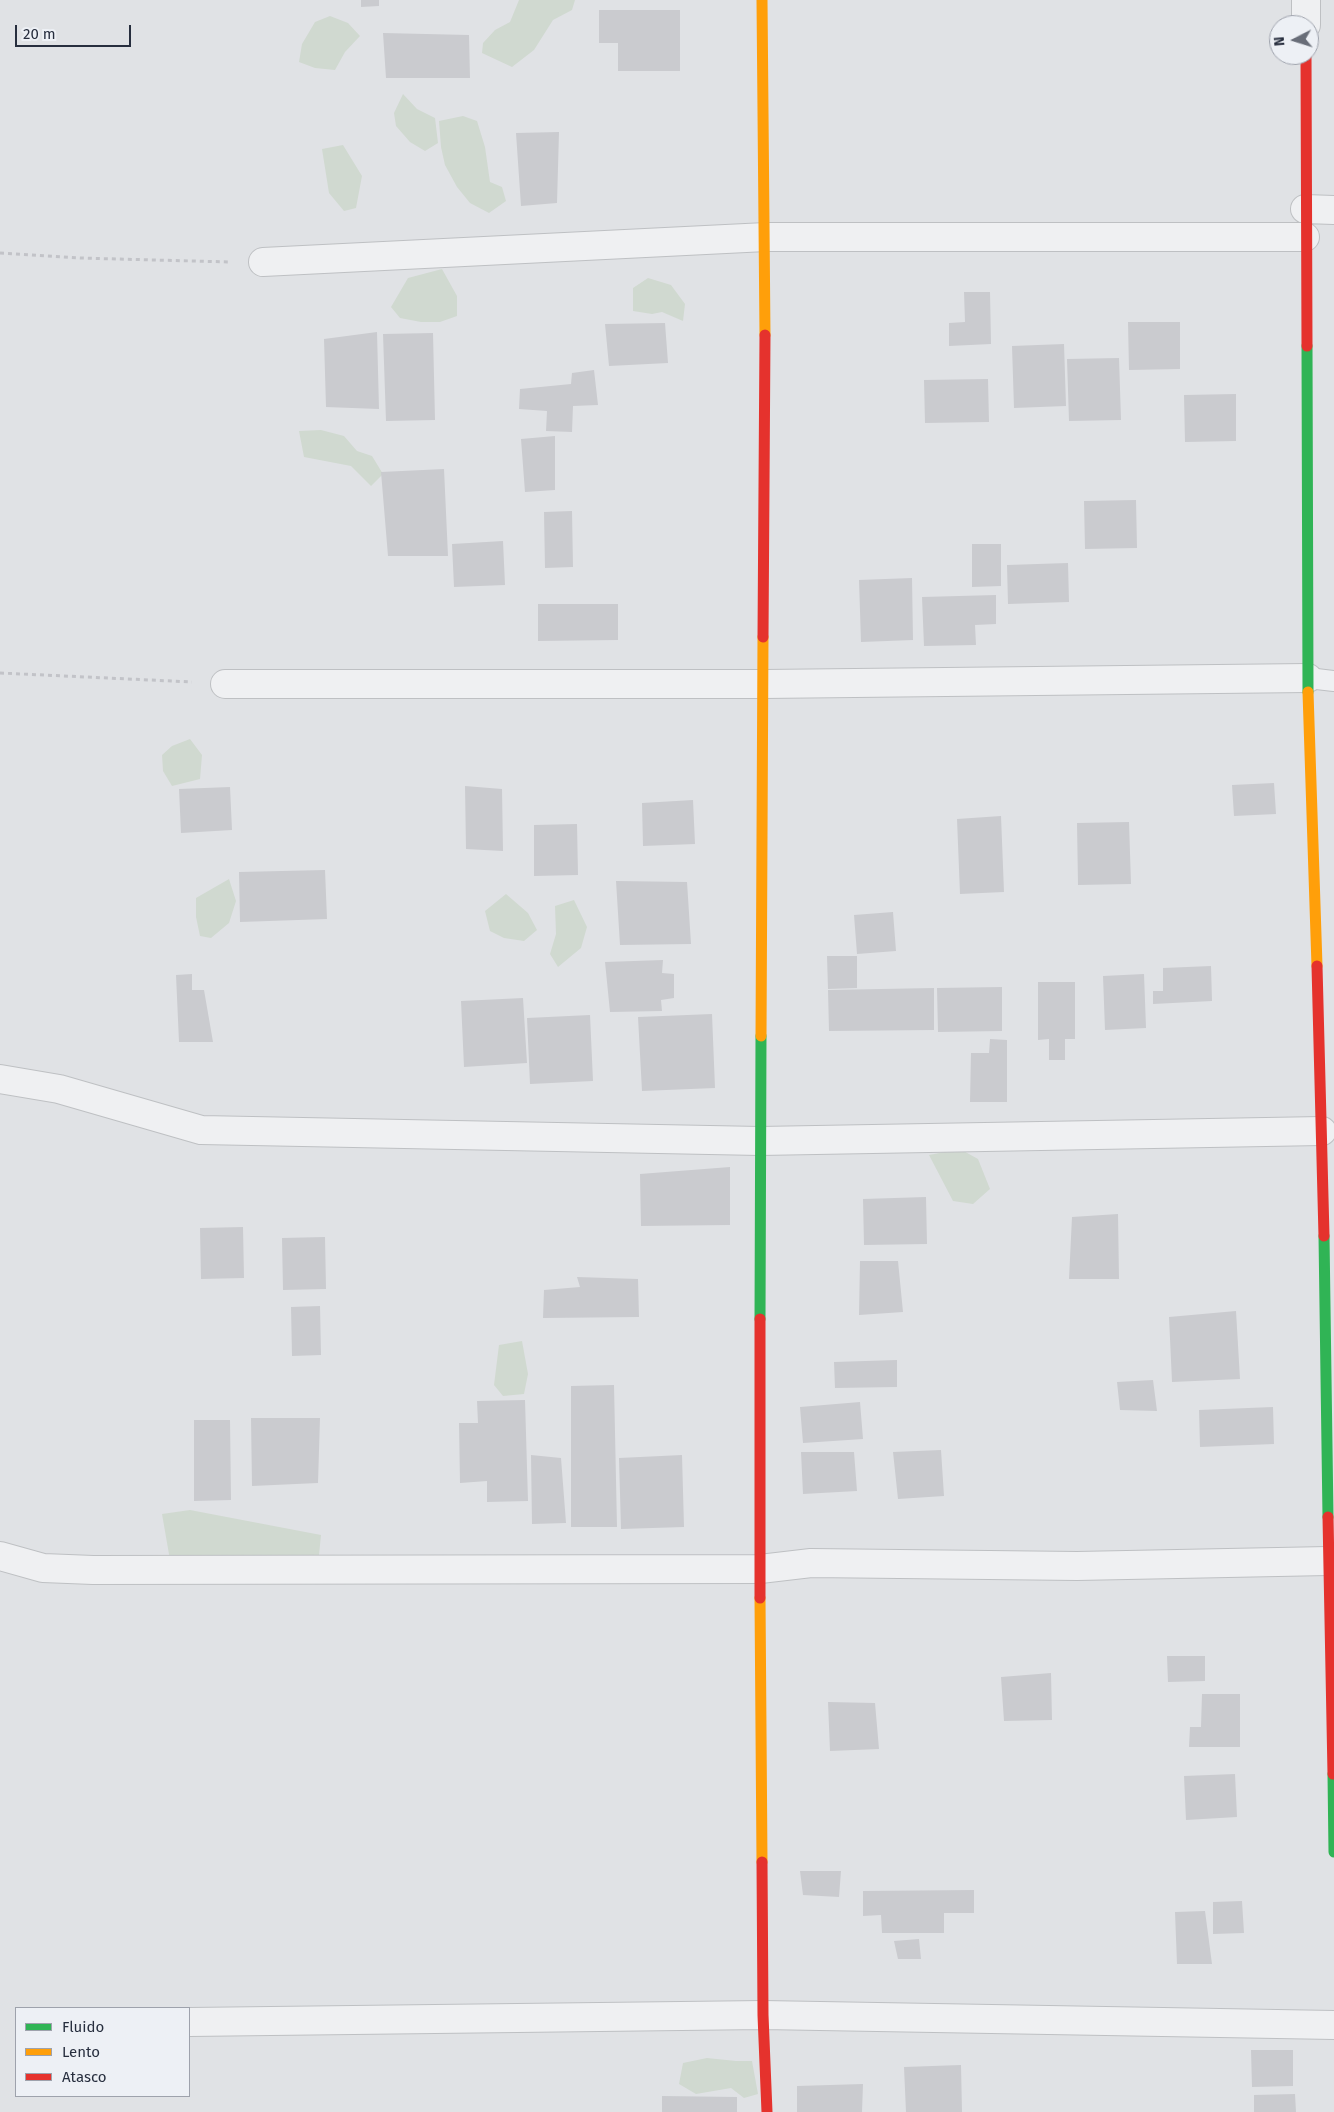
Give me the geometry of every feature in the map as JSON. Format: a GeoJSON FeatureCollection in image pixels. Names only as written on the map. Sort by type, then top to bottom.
{"type":"FeatureCollection","features":[{"type":"Feature","properties":{"kind":"street"},"geometry":{"type":"LineString","coordinates":[[762,0],[766,237],[760,1141],[760,1569],[763,2015],[767,2112]]}},
{"type":"Feature","properties":{"kind":"street"},"geometry":{"type":"LineString","coordinates":[[1306,0],[1306,15]]}},
{"type":"Feature","properties":{"kind":"street"},"geometry":{"type":"LineString","coordinates":[[1306,65],[1305,237],[1321,679],[1322,1131],[1331,1561],[1334,1852]]}},
{"type":"Feature","properties":{"kind":"street"},"geometry":{"type":"LineString","coordinates":[[1305,208],[1334,210]]}},
{"type":"Feature","properties":{"kind":"street"},"geometry":{"type":"LineString","coordinates":[[263,262],[766,237],[1305,237]]}},
{"type":"Feature","properties":{"kind":"street"},"geometry":{"type":"LineString","coordinates":[[225,684],[764,684],[1321,679]]}},
{"type":"Feature","properties":{"kind":"street"},"geometry":{"type":"LineString","coordinates":[[0,1080],[59,1089],[201,1130],[760,1141],[1322,1131]]}},
{"type":"Feature","properties":{"kind":"street"},"geometry":{"type":"LineString","coordinates":[[0,1556],[43,1568],[92,1570],[760,1569],[811,1563],[1077,1566],[1331,1561]]}},
{"type":"Feature","properties":{"kind":"street"},"geometry":{"type":"LineString","coordinates":[[190,2022],[763,2015],[1334,2025]]}},
{"type":"Feature","properties":{"kind":"path"},"geometry":{"type":"LineString","coordinates":[[0,253],[80,258],[263,262]]}},
{"type":"Feature","properties":{"kind":"path"},"geometry":{"type":"LineString","coordinates":[[0,672],[225,684]]}},
{"type":"Feature","properties":{"kind":"shaded area"},"geometry":{"type":"Polygon","coordinates":[[[519,0],[575,0],[572,10],[553,20],[534,50],[512,67],[482,53],[483,43],[495,30],[510,22],[519,0]]]}},
{"type":"Feature","properties":{"kind":"shaded area"},"geometry":{"type":"Polygon","coordinates":[[[330,16],[348,23],[360,36],[345,52],[335,70],[315,68],[299,62],[302,44],[315,22],[330,16]]]}},
{"type":"Feature","properties":{"kind":"shaded area"},"geometry":{"type":"Polygon","coordinates":[[[403,94],[417,109],[435,118],[438,143],[425,151],[410,142],[396,126],[394,113],[403,94]]]}},
{"type":"Feature","properties":{"kind":"shaded area"},"geometry":{"type":"Polygon","coordinates":[[[463,116],[477,121],[485,147],[490,182],[502,187],[506,201],[489,213],[470,203],[457,187],[445,165],[441,147],[439,121],[463,116]]]}},
{"type":"Feature","properties":{"kind":"shaded area"},"geometry":{"type":"Polygon","coordinates":[[[343,145],[362,176],[356,208],[344,211],[329,193],[322,149],[343,145]]]}},
{"type":"Feature","properties":{"kind":"shaded area"},"geometry":{"type":"Polygon","coordinates":[[[442,269],[457,296],[457,316],[440,322],[421,322],[400,318],[391,307],[408,278],[442,269]]]}},
{"type":"Feature","properties":{"kind":"shaded area"},"geometry":{"type":"Polygon","coordinates":[[[648,278],[671,285],[685,304],[683,321],[662,312],[652,314],[633,311],[633,288],[648,278]]]}},
{"type":"Feature","properties":{"kind":"shaded area"},"geometry":{"type":"Polygon","coordinates":[[[321,430],[344,436],[357,451],[372,456],[383,474],[371,486],[351,466],[304,457],[299,431],[321,430]]]}},
{"type":"Feature","properties":{"kind":"shaded area"},"geometry":{"type":"Polygon","coordinates":[[[190,739],[202,755],[200,779],[172,786],[163,771],[162,755],[172,746],[190,739]]]}},
{"type":"Feature","properties":{"kind":"shaded area"},"geometry":{"type":"Polygon","coordinates":[[[229,879],[236,901],[229,923],[211,938],[200,936],[196,917],[196,898],[229,879]]]}},
{"type":"Feature","properties":{"kind":"shaded area"},"geometry":{"type":"Polygon","coordinates":[[[506,894],[528,913],[537,930],[524,941],[504,938],[490,931],[485,911],[506,894]]]}},
{"type":"Feature","properties":{"kind":"shaded area"},"geometry":{"type":"Polygon","coordinates":[[[574,900],[587,927],[581,948],[558,967],[550,954],[556,934],[555,906],[574,900]]]}},
{"type":"Feature","properties":{"kind":"shaded area"},"geometry":{"type":"Polygon","coordinates":[[[960,1149],[978,1159],[990,1189],[973,1204],[953,1201],[929,1155],[960,1149]]]}},
{"type":"Feature","properties":{"kind":"shaded area"},"geometry":{"type":"Polygon","coordinates":[[[522,1341],[528,1374],[524,1394],[503,1396],[494,1385],[499,1345],[522,1341]]]}},
{"type":"Feature","properties":{"kind":"shaded area"},"geometry":{"type":"Polygon","coordinates":[[[190,1510],[321,1535],[319,1555],[254,1560],[170,1560],[162,1514],[190,1510]]]}},
{"type":"Feature","properties":{"kind":"shaded area"},"geometry":{"type":"Polygon","coordinates":[[[707,2058],[752,2061],[758,2094],[744,2098],[731,2088],[696,2094],[679,2084],[683,2063],[707,2058]]]}},
{"type":"Feature","properties":{"kind":"building"},"geometry":{"type":"Polygon","coordinates":[[[361,0],[379,0],[379,6],[361,7],[361,0]]]}},
{"type":"Feature","properties":{"kind":"building"},"geometry":{"type":"Polygon","coordinates":[[[599,10],[680,10],[680,71],[618,71],[618,43],[599,43],[599,10]]]}},
{"type":"Feature","properties":{"kind":"building"},"geometry":{"type":"Polygon","coordinates":[[[383,33],[469,35],[470,78],[386,78],[383,33]]]}},
{"type":"Feature","properties":{"kind":"building"},"geometry":{"type":"Polygon","coordinates":[[[559,132],[557,203],[521,206],[516,133],[559,132]]]}},
{"type":"Feature","properties":{"kind":"building"},"geometry":{"type":"Polygon","coordinates":[[[964,292],[990,292],[991,344],[949,346],[949,323],[965,322],[964,292]]]}},
{"type":"Feature","properties":{"kind":"building"},"geometry":{"type":"Polygon","coordinates":[[[1128,322],[1180,322],[1180,369],[1129,370],[1128,322]]]}},
{"type":"Feature","properties":{"kind":"building"},"geometry":{"type":"Polygon","coordinates":[[[665,323],[668,363],[609,366],[605,324],[665,323]]]}},
{"type":"Feature","properties":{"kind":"building"},"geometry":{"type":"Polygon","coordinates":[[[377,332],[379,409],[326,407],[324,339],[377,332]]]}},
{"type":"Feature","properties":{"kind":"building"},"geometry":{"type":"Polygon","coordinates":[[[433,333],[435,420],[386,421],[383,334],[433,333]]]}},
{"type":"Feature","properties":{"kind":"building"},"geometry":{"type":"Polygon","coordinates":[[[1064,344],[1066,406],[1014,408],[1012,346],[1064,344]]]}},
{"type":"Feature","properties":{"kind":"building"},"geometry":{"type":"Polygon","coordinates":[[[1119,358],[1121,420],[1069,421],[1067,359],[1119,358]]]}},
{"type":"Feature","properties":{"kind":"building"},"geometry":{"type":"Polygon","coordinates":[[[594,370],[598,405],[573,406],[572,432],[546,431],[547,411],[519,409],[520,389],[571,384],[572,373],[594,370]]]}},
{"type":"Feature","properties":{"kind":"building"},"geometry":{"type":"Polygon","coordinates":[[[988,379],[989,422],[925,423],[924,380],[988,379]]]}},
{"type":"Feature","properties":{"kind":"building"},"geometry":{"type":"Polygon","coordinates":[[[1236,394],[1236,441],[1185,442],[1184,395],[1236,394]]]}},
{"type":"Feature","properties":{"kind":"building"},"geometry":{"type":"Polygon","coordinates":[[[555,436],[555,490],[525,492],[521,439],[555,436]]]}},
{"type":"Feature","properties":{"kind":"building"},"geometry":{"type":"Polygon","coordinates":[[[444,469],[448,556],[388,556],[381,472],[444,469]]]}},
{"type":"Feature","properties":{"kind":"building"},"geometry":{"type":"Polygon","coordinates":[[[1136,500],[1137,548],[1085,549],[1084,501],[1136,500]]]}},
{"type":"Feature","properties":{"kind":"building"},"geometry":{"type":"Polygon","coordinates":[[[572,511],[573,567],[545,568],[544,512],[572,511]]]}},
{"type":"Feature","properties":{"kind":"building"},"geometry":{"type":"Polygon","coordinates":[[[503,541],[505,585],[454,587],[452,544],[503,541]]]}},
{"type":"Feature","properties":{"kind":"building"},"geometry":{"type":"Polygon","coordinates":[[[972,544],[1001,544],[1001,586],[972,587],[972,544]]]}},
{"type":"Feature","properties":{"kind":"building"},"geometry":{"type":"Polygon","coordinates":[[[1068,563],[1069,602],[1008,604],[1007,565],[1068,563]]]}},
{"type":"Feature","properties":{"kind":"building"},"geometry":{"type":"Polygon","coordinates":[[[912,578],[913,640],[861,642],[859,580],[912,578]]]}},
{"type":"Feature","properties":{"kind":"building"},"geometry":{"type":"Polygon","coordinates":[[[996,595],[996,624],[975,625],[976,645],[924,646],[922,597],[996,595]]]}},
{"type":"Feature","properties":{"kind":"building"},"geometry":{"type":"Polygon","coordinates":[[[538,604],[618,604],[618,640],[538,641],[538,604]]]}},
{"type":"Feature","properties":{"kind":"building"},"geometry":{"type":"Polygon","coordinates":[[[1274,783],[1276,814],[1234,816],[1232,785],[1274,783]]]}},
{"type":"Feature","properties":{"kind":"building"},"geometry":{"type":"Polygon","coordinates":[[[465,786],[502,789],[503,851],[466,849],[465,786]]]}},
{"type":"Feature","properties":{"kind":"building"},"geometry":{"type":"Polygon","coordinates":[[[230,787],[232,830],[181,833],[179,789],[230,787]]]}},
{"type":"Feature","properties":{"kind":"building"},"geometry":{"type":"Polygon","coordinates":[[[693,800],[695,844],[643,846],[642,803],[693,800]]]}},
{"type":"Feature","properties":{"kind":"building"},"geometry":{"type":"Polygon","coordinates":[[[1001,816],[1004,892],[960,894],[957,819],[1001,816]]]}},
{"type":"Feature","properties":{"kind":"building"},"geometry":{"type":"Polygon","coordinates":[[[1129,822],[1131,884],[1078,885],[1077,823],[1129,822]]]}},
{"type":"Feature","properties":{"kind":"building"},"geometry":{"type":"Polygon","coordinates":[[[577,824],[578,875],[534,876],[534,825],[577,824]]]}},
{"type":"Feature","properties":{"kind":"building"},"geometry":{"type":"Polygon","coordinates":[[[325,870],[327,919],[240,922],[239,872],[325,870]]]}},
{"type":"Feature","properties":{"kind":"building"},"geometry":{"type":"Polygon","coordinates":[[[616,881],[687,882],[691,944],[620,945],[616,881]]]}},
{"type":"Feature","properties":{"kind":"building"},"geometry":{"type":"Polygon","coordinates":[[[893,912],[896,951],[857,954],[854,915],[893,912]]]}},
{"type":"Feature","properties":{"kind":"building"},"geometry":{"type":"Polygon","coordinates":[[[827,956],[857,956],[857,988],[828,989],[827,956]]]}},
{"type":"Feature","properties":{"kind":"building"},"geometry":{"type":"Polygon","coordinates":[[[663,960],[662,973],[674,974],[674,998],[661,1000],[662,1011],[610,1012],[605,962],[663,960]]]}},
{"type":"Feature","properties":{"kind":"building"},"geometry":{"type":"Polygon","coordinates":[[[1211,966],[1212,1001],[1153,1004],[1153,991],[1163,991],[1163,968],[1211,966]]]}},
{"type":"Feature","properties":{"kind":"building"},"geometry":{"type":"Polygon","coordinates":[[[192,974],[192,990],[204,990],[213,1042],[179,1042],[176,975],[192,974]]]}},
{"type":"Feature","properties":{"kind":"building"},"geometry":{"type":"Polygon","coordinates":[[[1144,974],[1146,1028],[1105,1030],[1103,976],[1144,974]]]}},
{"type":"Feature","properties":{"kind":"building"},"geometry":{"type":"Polygon","coordinates":[[[1038,982],[1075,982],[1075,1039],[1065,1039],[1065,1060],[1049,1060],[1049,1039],[1038,1040],[1038,982]]]}},
{"type":"Feature","properties":{"kind":"building"},"geometry":{"type":"Polygon","coordinates":[[[1002,987],[1002,1031],[938,1032],[937,988],[1002,987]]]}},
{"type":"Feature","properties":{"kind":"building"},"geometry":{"type":"Polygon","coordinates":[[[934,988],[934,1030],[829,1031],[828,990],[934,988]]]}},
{"type":"Feature","properties":{"kind":"building"},"geometry":{"type":"Polygon","coordinates":[[[523,998],[527,1063],[464,1067],[461,1001],[523,998]]]}},
{"type":"Feature","properties":{"kind":"building"},"geometry":{"type":"Polygon","coordinates":[[[712,1014],[715,1088],[642,1091],[638,1017],[712,1014]]]}},
{"type":"Feature","properties":{"kind":"building"},"geometry":{"type":"Polygon","coordinates":[[[590,1015],[593,1081],[530,1084],[527,1018],[590,1015]]]}},
{"type":"Feature","properties":{"kind":"building"},"geometry":{"type":"Polygon","coordinates":[[[990,1039],[1007,1040],[1007,1102],[970,1102],[971,1053],[989,1053],[990,1039]]]}},
{"type":"Feature","properties":{"kind":"building"},"geometry":{"type":"Polygon","coordinates":[[[730,1167],[730,1225],[641,1226],[640,1174],[730,1167]]]}},
{"type":"Feature","properties":{"kind":"building"},"geometry":{"type":"Polygon","coordinates":[[[926,1197],[927,1244],[864,1245],[863,1199],[926,1197]]]}},
{"type":"Feature","properties":{"kind":"building"},"geometry":{"type":"Polygon","coordinates":[[[1118,1214],[1119,1279],[1069,1279],[1072,1217],[1118,1214]]]}},
{"type":"Feature","properties":{"kind":"building"},"geometry":{"type":"Polygon","coordinates":[[[243,1227],[244,1278],[201,1279],[200,1228],[243,1227]]]}},
{"type":"Feature","properties":{"kind":"building"},"geometry":{"type":"Polygon","coordinates":[[[325,1237],[326,1289],[283,1290],[282,1238],[325,1237]]]}},
{"type":"Feature","properties":{"kind":"building"},"geometry":{"type":"Polygon","coordinates":[[[860,1261],[898,1261],[903,1312],[859,1315],[860,1261]]]}},
{"type":"Feature","properties":{"kind":"building"},"geometry":{"type":"Polygon","coordinates":[[[577,1277],[638,1279],[639,1317],[543,1318],[544,1290],[580,1287],[577,1277]]]}},
{"type":"Feature","properties":{"kind":"building"},"geometry":{"type":"Polygon","coordinates":[[[320,1306],[321,1355],[292,1356],[291,1307],[320,1306]]]}},
{"type":"Feature","properties":{"kind":"building"},"geometry":{"type":"Polygon","coordinates":[[[1236,1311],[1240,1379],[1172,1382],[1169,1317],[1236,1311]]]}},
{"type":"Feature","properties":{"kind":"building"},"geometry":{"type":"Polygon","coordinates":[[[897,1360],[897,1387],[835,1388],[834,1362],[897,1360]]]}},
{"type":"Feature","properties":{"kind":"building"},"geometry":{"type":"Polygon","coordinates":[[[1153,1380],[1157,1411],[1120,1410],[1117,1382],[1153,1380]]]}},
{"type":"Feature","properties":{"kind":"building"},"geometry":{"type":"Polygon","coordinates":[[[614,1385],[617,1527],[571,1527],[571,1386],[614,1385]]]}},
{"type":"Feature","properties":{"kind":"building"},"geometry":{"type":"Polygon","coordinates":[[[525,1400],[528,1501],[487,1502],[487,1481],[460,1483],[459,1423],[478,1423],[477,1401],[525,1400]]]}},
{"type":"Feature","properties":{"kind":"building"},"geometry":{"type":"Polygon","coordinates":[[[860,1402],[863,1439],[803,1443],[800,1407],[860,1402]]]}},
{"type":"Feature","properties":{"kind":"building"},"geometry":{"type":"Polygon","coordinates":[[[1273,1407],[1274,1444],[1200,1447],[1199,1410],[1273,1407]]]}},
{"type":"Feature","properties":{"kind":"building"},"geometry":{"type":"Polygon","coordinates":[[[251,1418],[320,1418],[318,1483],[252,1486],[251,1418]]]}},
{"type":"Feature","properties":{"kind":"building"},"geometry":{"type":"Polygon","coordinates":[[[194,1420],[230,1420],[231,1500],[194,1501],[194,1420]]]}},
{"type":"Feature","properties":{"kind":"building"},"geometry":{"type":"Polygon","coordinates":[[[941,1450],[944,1496],[898,1499],[893,1452],[941,1450]]]}},
{"type":"Feature","properties":{"kind":"building"},"geometry":{"type":"Polygon","coordinates":[[[801,1452],[854,1452],[857,1491],[803,1494],[801,1452]]]}},
{"type":"Feature","properties":{"kind":"building"},"geometry":{"type":"Polygon","coordinates":[[[531,1455],[561,1458],[566,1523],[532,1524],[531,1455]]]}},
{"type":"Feature","properties":{"kind":"building"},"geometry":{"type":"Polygon","coordinates":[[[682,1455],[684,1527],[621,1529],[619,1458],[682,1455]]]}},
{"type":"Feature","properties":{"kind":"building"},"geometry":{"type":"Polygon","coordinates":[[[1167,1656],[1205,1656],[1205,1681],[1168,1682],[1167,1656]]]}},
{"type":"Feature","properties":{"kind":"building"},"geometry":{"type":"Polygon","coordinates":[[[1051,1673],[1052,1720],[1004,1721],[1001,1677],[1051,1673]]]}},
{"type":"Feature","properties":{"kind":"building"},"geometry":{"type":"Polygon","coordinates":[[[1202,1694],[1240,1694],[1240,1747],[1189,1747],[1190,1727],[1201,1727],[1202,1694]]]}},
{"type":"Feature","properties":{"kind":"building"},"geometry":{"type":"Polygon","coordinates":[[[828,1702],[875,1703],[879,1749],[830,1751],[828,1702]]]}},
{"type":"Feature","properties":{"kind":"building"},"geometry":{"type":"Polygon","coordinates":[[[1235,1774],[1237,1817],[1186,1820],[1184,1776],[1235,1774]]]}},
{"type":"Feature","properties":{"kind":"building"},"geometry":{"type":"Polygon","coordinates":[[[800,1871],[841,1871],[839,1897],[803,1895],[800,1871]]]}},
{"type":"Feature","properties":{"kind":"building"},"geometry":{"type":"Polygon","coordinates":[[[974,1890],[974,1913],[944,1913],[944,1933],[882,1933],[881,1915],[863,1916],[863,1891],[974,1890]]]}},
{"type":"Feature","properties":{"kind":"building"},"geometry":{"type":"Polygon","coordinates":[[[1242,1901],[1244,1933],[1213,1934],[1213,1902],[1242,1901]]]}},
{"type":"Feature","properties":{"kind":"building"},"geometry":{"type":"Polygon","coordinates":[[[1205,1911],[1212,1964],[1177,1964],[1175,1912],[1205,1911]]]}},
{"type":"Feature","properties":{"kind":"building"},"geometry":{"type":"Polygon","coordinates":[[[919,1939],[921,1959],[898,1959],[894,1941],[919,1939]]]}},
{"type":"Feature","properties":{"kind":"building"},"geometry":{"type":"Polygon","coordinates":[[[1251,2050],[1293,2050],[1293,2086],[1252,2087],[1251,2050]]]}},
{"type":"Feature","properties":{"kind":"building"},"geometry":{"type":"Polygon","coordinates":[[[961,2065],[962,2112],[906,2112],[904,2067],[961,2065]]]}},
{"type":"Feature","properties":{"kind":"building"},"geometry":{"type":"Polygon","coordinates":[[[863,2084],[862,2112],[797,2112],[797,2086],[863,2084]]]}},
{"type":"Feature","properties":{"kind":"building"},"geometry":{"type":"Polygon","coordinates":[[[1295,2094],[1296,2112],[1254,2112],[1254,2095],[1295,2094]]]}},
{"type":"Feature","properties":{"kind":"building"},"geometry":{"type":"Polygon","coordinates":[[[662,2096],[737,2097],[737,2112],[662,2112],[662,2096]]]}},
{"type":"Feature","properties":{"kind":"traffic: fast"},"geometry":{"type":"LineString","coordinates":[[1307,346],[1308,692]]}},
{"type":"Feature","properties":{"kind":"traffic: fast"},"geometry":{"type":"LineString","coordinates":[[760,1319],[761,1036]]}},
{"type":"Feature","properties":{"kind":"traffic: fast"},"geometry":{"type":"LineString","coordinates":[[1324,1236],[1328,1517]]}},
{"type":"Feature","properties":{"kind":"traffic: fast"},"geometry":{"type":"LineString","coordinates":[[1333,1774],[1334,1852]]}},
{"type":"Feature","properties":{"kind":"traffic: slow"},"geometry":{"type":"LineString","coordinates":[[762,0],[765,335]]}},
{"type":"Feature","properties":{"kind":"traffic: slow"},"geometry":{"type":"LineString","coordinates":[[761,1036],[763,637]]}},
{"type":"Feature","properties":{"kind":"traffic: slow"},"geometry":{"type":"LineString","coordinates":[[1308,692],[1317,966]]}},
{"type":"Feature","properties":{"kind":"traffic: slow"},"geometry":{"type":"LineString","coordinates":[[760,1598],[762,1862]]}},
{"type":"Feature","properties":{"kind":"traffic: jam"},"geometry":{"type":"LineString","coordinates":[[1306,65],[1307,346]]}},
{"type":"Feature","properties":{"kind":"traffic: jam"},"geometry":{"type":"LineString","coordinates":[[763,637],[765,335]]}},
{"type":"Feature","properties":{"kind":"traffic: jam"},"geometry":{"type":"LineString","coordinates":[[1317,966],[1324,1236]]}},
{"type":"Feature","properties":{"kind":"traffic: jam"},"geometry":{"type":"LineString","coordinates":[[760,1319],[760,1598]]}},
{"type":"Feature","properties":{"kind":"traffic: jam"},"geometry":{"type":"LineString","coordinates":[[1328,1517],[1333,1774]]}},
{"type":"Feature","properties":{"kind":"traffic: jam"},"geometry":{"type":"LineString","coordinates":[[762,1862],[763,2015],[767,2112]]}}]}
